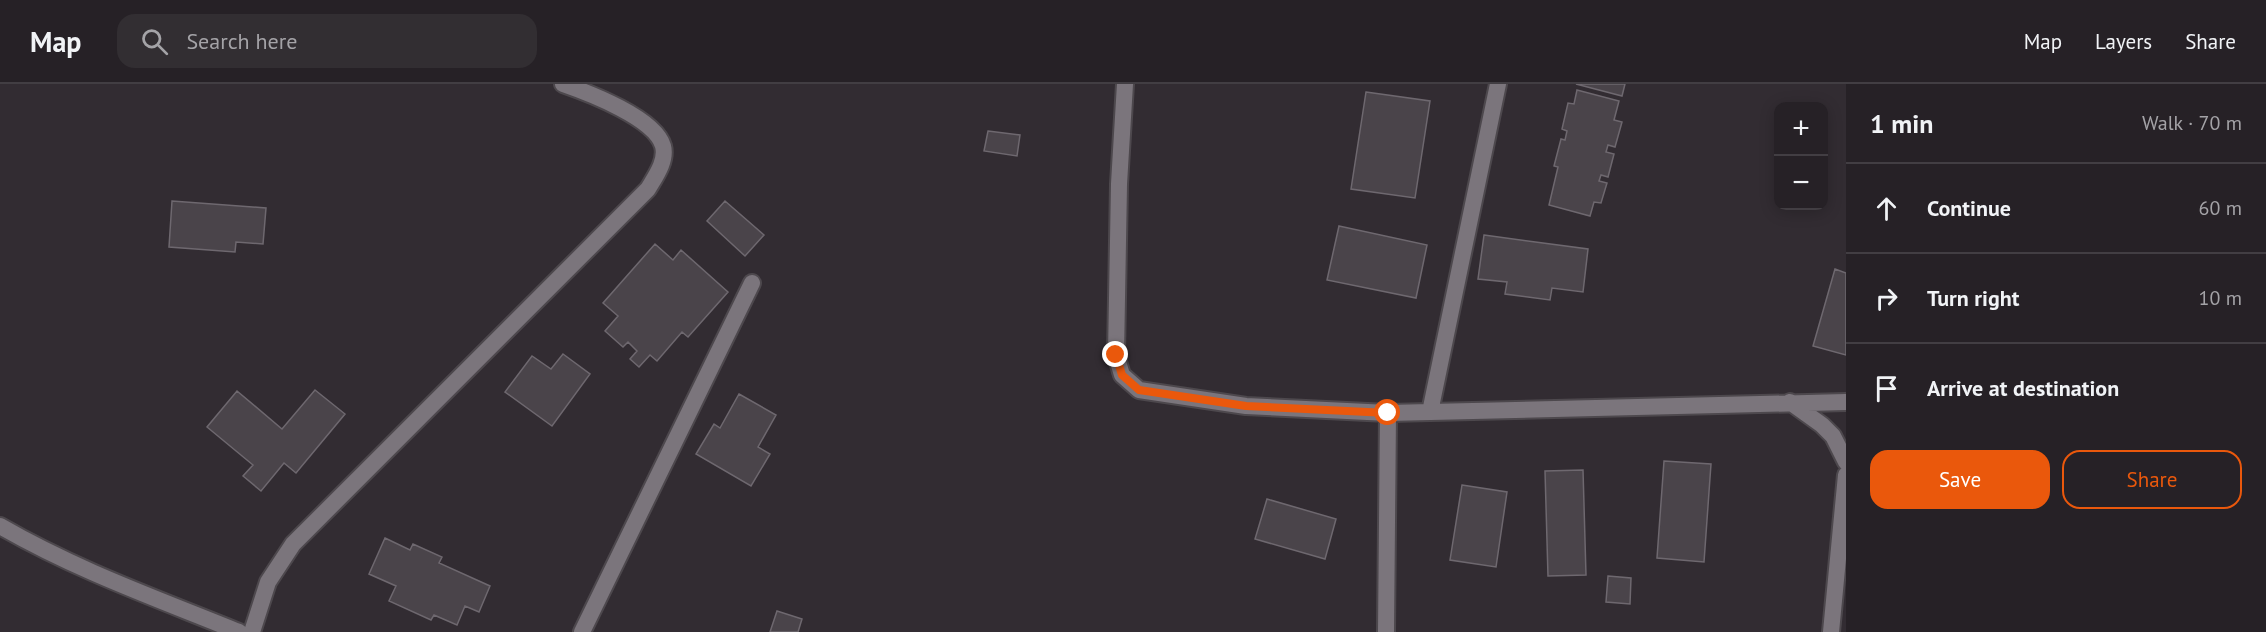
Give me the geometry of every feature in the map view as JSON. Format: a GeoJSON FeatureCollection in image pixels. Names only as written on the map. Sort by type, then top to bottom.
{"type":"FeatureCollection","features":[{"type":"Feature","properties":{"kind":"street"},"geometry":{"type":"LineString","coordinates":[[252,632],[268,582],[293,544],[648,189],[662,164],[663,147],[652,129],[634,116],[584,91],[563,84]]}},
{"type":"Feature","properties":{"kind":"street"},"geometry":{"type":"LineString","coordinates":[[1125,84],[1119,184],[1116,355],[1122,375],[1139,390],[1246,406],[1388,413],[1846,402]]}},
{"type":"Feature","properties":{"kind":"street"},"geometry":{"type":"LineString","coordinates":[[1430,412],[1498,84]]}},
{"type":"Feature","properties":{"kind":"street"},"geometry":{"type":"LineString","coordinates":[[582,632],[752,283]]}},
{"type":"Feature","properties":{"kind":"street"},"geometry":{"type":"LineString","coordinates":[[1790,402],[1822,425],[1833,436],[1846,462]]}},
{"type":"Feature","properties":{"kind":"street"},"geometry":{"type":"LineString","coordinates":[[1386,632],[1388,413]]}},
{"type":"Feature","properties":{"kind":"street"},"geometry":{"type":"LineString","coordinates":[[1832,632],[1846,475]]}},
{"type":"Feature","properties":{"kind":"street"},"geometry":{"type":"LineString","coordinates":[[0,526],[80,567],[239,632]]}},
{"type":"Feature","properties":{"kind":"building"},"geometry":{"type":"Polygon","coordinates":[[[1576,84],[1625,84],[1622,96],[1576,84]]]}},
{"type":"Feature","properties":{"kind":"building"},"geometry":{"type":"Polygon","coordinates":[[[1577,90],[1619,101],[1614,120],[1622,122],[1615,147],[1608,145],[1606,152],[1614,154],[1608,177],[1601,175],[1599,181],[1607,183],[1601,203],[1594,202],[1590,216],[1549,205],[1558,167],[1554,166],[1561,139],[1565,140],[1567,131],[1562,129],[1568,103],[1574,104],[1577,90]]]}},
{"type":"Feature","properties":{"kind":"building"},"geometry":{"type":"Polygon","coordinates":[[[1366,92],[1430,101],[1415,198],[1351,189],[1366,92]]]}},
{"type":"Feature","properties":{"kind":"building"},"geometry":{"type":"Polygon","coordinates":[[[988,131],[1020,135],[1017,156],[984,151],[988,131]]]}},
{"type":"Feature","properties":{"kind":"building"},"geometry":{"type":"Polygon","coordinates":[[[172,201],[266,208],[263,244],[236,242],[235,252],[169,247],[172,201]]]}},
{"type":"Feature","properties":{"kind":"building"},"geometry":{"type":"Polygon","coordinates":[[[725,201],[764,235],[745,256],[707,221],[725,201]]]}},
{"type":"Feature","properties":{"kind":"building"},"geometry":{"type":"Polygon","coordinates":[[[1339,226],[1427,245],[1416,298],[1327,280],[1339,226]]]}},
{"type":"Feature","properties":{"kind":"building"},"geometry":{"type":"Polygon","coordinates":[[[1484,235],[1588,249],[1583,292],[1552,288],[1550,300],[1505,294],[1507,282],[1478,279],[1484,235]]]}},
{"type":"Feature","properties":{"kind":"building"},"geometry":{"type":"Polygon","coordinates":[[[655,244],[673,260],[681,250],[728,292],[688,337],[682,332],[657,361],[650,355],[639,367],[630,359],[637,351],[628,342],[623,347],[605,331],[618,316],[603,303],[655,244]]]}},
{"type":"Feature","properties":{"kind":"building"},"geometry":{"type":"Polygon","coordinates":[[[1835,269],[1846,273],[1846,355],[1813,346],[1835,269]]]}},
{"type":"Feature","properties":{"kind":"building"},"geometry":{"type":"Polygon","coordinates":[[[563,354],[590,374],[552,426],[505,392],[532,356],[551,369],[563,354]]]}},
{"type":"Feature","properties":{"kind":"building"},"geometry":{"type":"Polygon","coordinates":[[[315,390],[345,414],[296,473],[284,463],[261,491],[243,476],[253,465],[207,427],[237,391],[282,429],[315,390]]]}},
{"type":"Feature","properties":{"kind":"building"},"geometry":{"type":"Polygon","coordinates":[[[739,394],[776,415],[758,447],[770,454],[751,486],[696,454],[714,424],[720,428],[739,394]]]}},
{"type":"Feature","properties":{"kind":"building"},"geometry":{"type":"Polygon","coordinates":[[[1664,461],[1711,464],[1704,562],[1657,558],[1664,461]]]}},
{"type":"Feature","properties":{"kind":"building"},"geometry":{"type":"Polygon","coordinates":[[[1583,470],[1586,575],[1548,576],[1545,471],[1583,470]]]}},
{"type":"Feature","properties":{"kind":"building"},"geometry":{"type":"Polygon","coordinates":[[[1462,485],[1507,492],[1496,567],[1450,560],[1462,485]]]}},
{"type":"Feature","properties":{"kind":"building"},"geometry":{"type":"Polygon","coordinates":[[[1267,499],[1336,519],[1325,559],[1255,539],[1267,499]]]}},
{"type":"Feature","properties":{"kind":"building"},"geometry":{"type":"Polygon","coordinates":[[[385,538],[410,550],[413,544],[442,557],[439,563],[490,586],[479,612],[465,606],[457,625],[434,615],[431,620],[389,601],[396,586],[369,574],[385,538]]]}},
{"type":"Feature","properties":{"kind":"building"},"geometry":{"type":"Polygon","coordinates":[[[1608,576],[1631,578],[1630,604],[1606,602],[1608,576]]]}},
{"type":"Feature","properties":{"kind":"building"},"geometry":{"type":"Polygon","coordinates":[[[777,611],[802,619],[798,632],[770,632],[777,611]]]}},
{"type":"Feature","properties":{"kind":"route"},"geometry":{"type":"LineString","coordinates":[[1116,355],[1122,375],[1139,390],[1246,406],[1388,413]]}}]}
